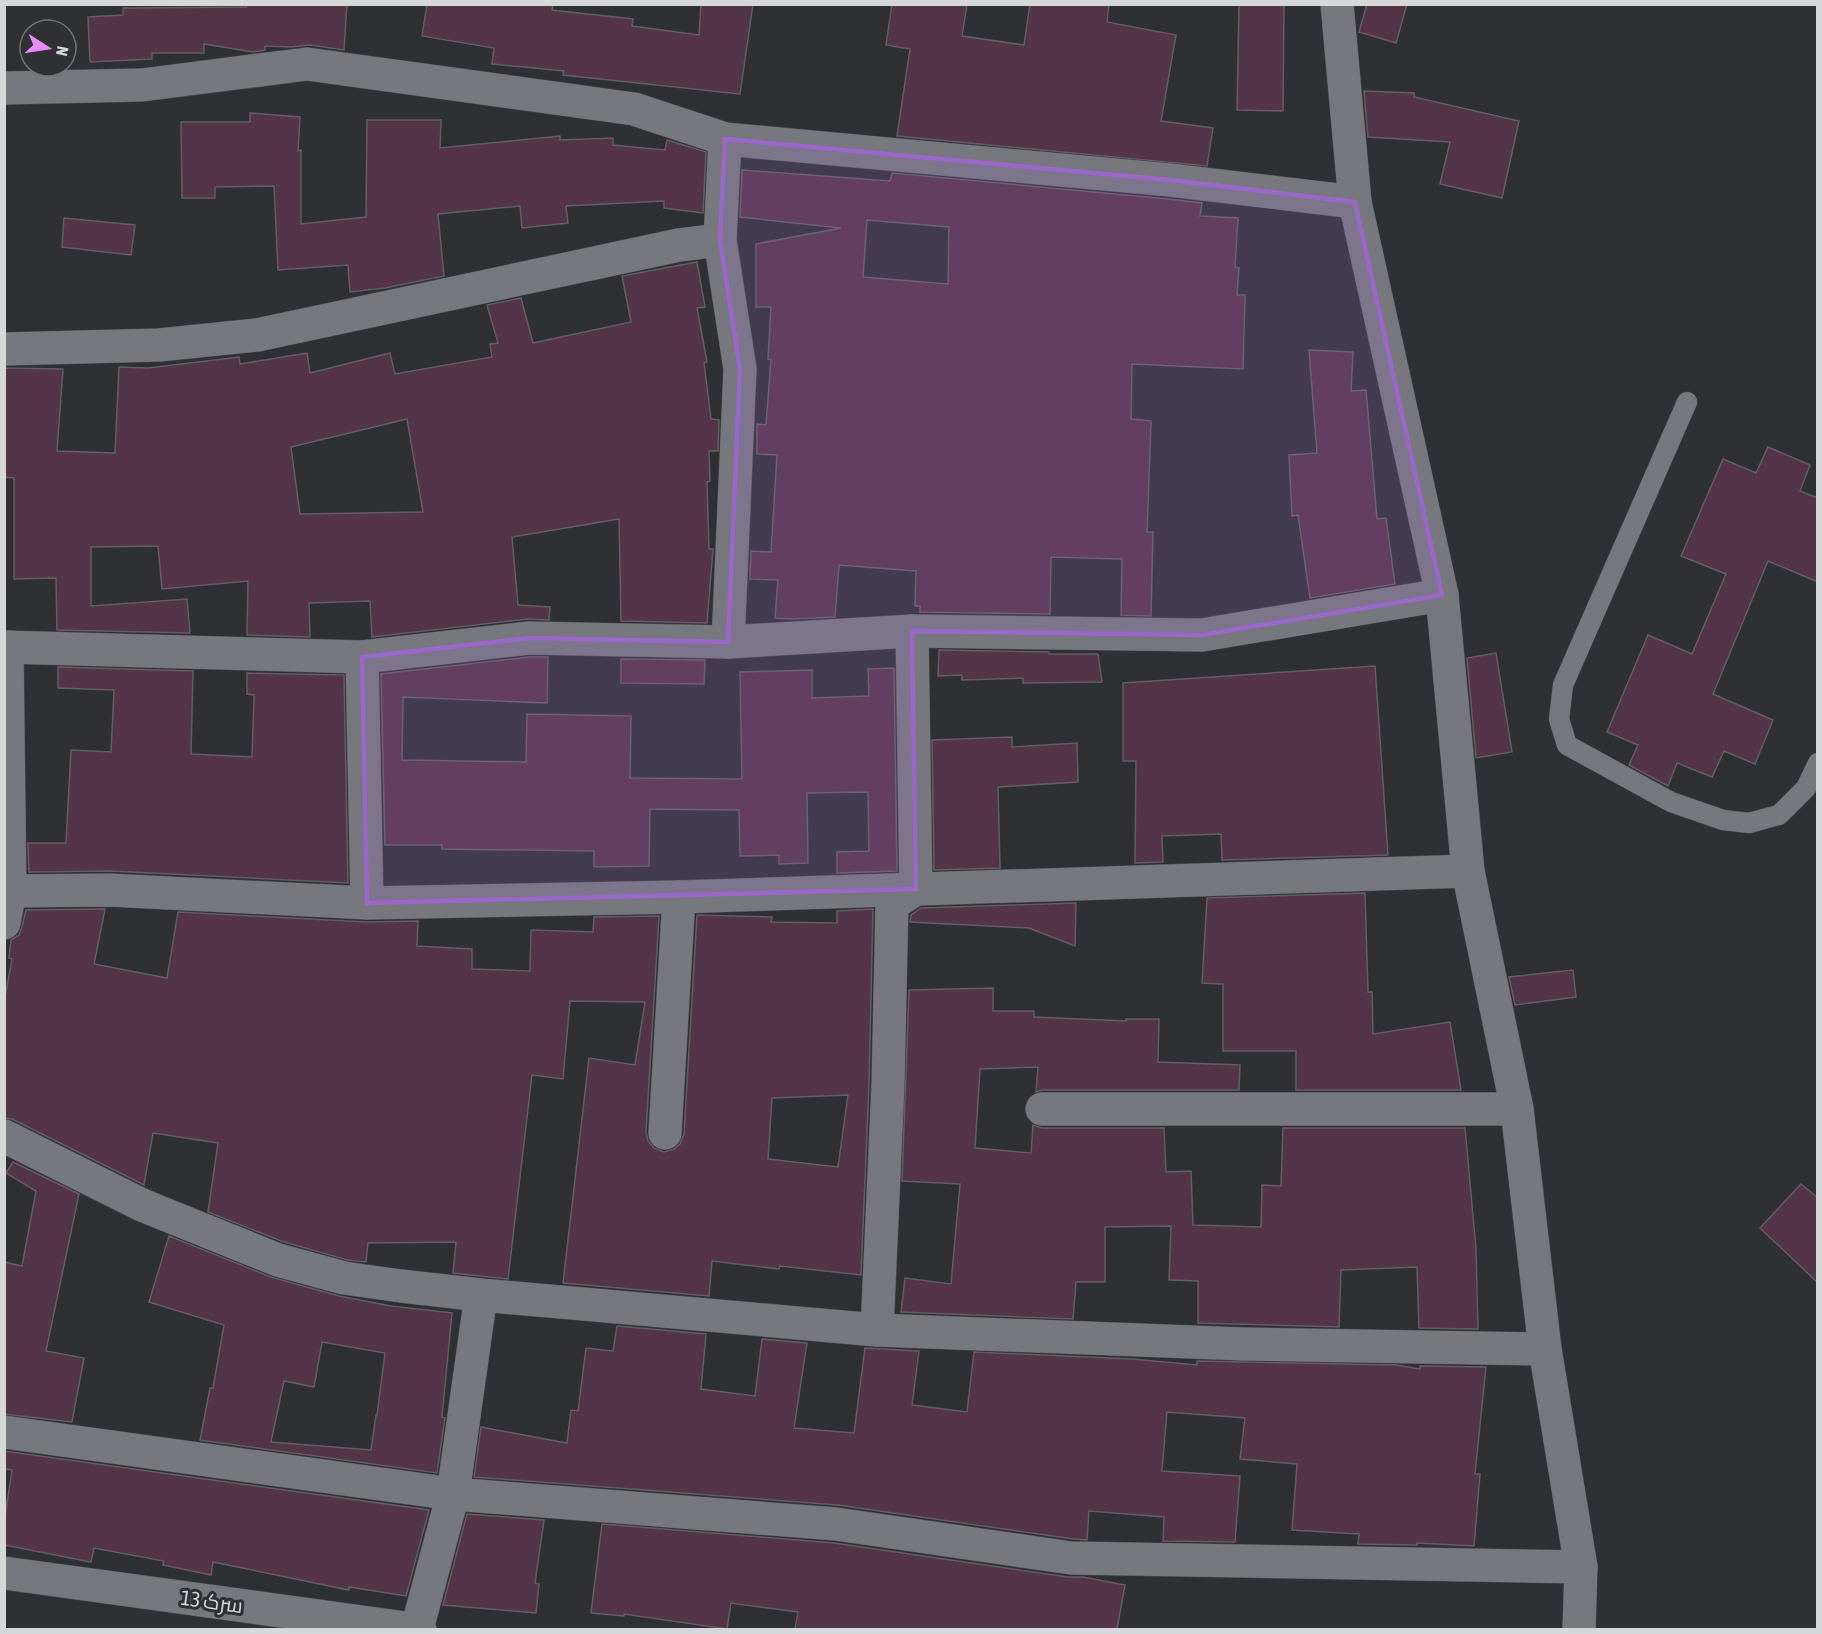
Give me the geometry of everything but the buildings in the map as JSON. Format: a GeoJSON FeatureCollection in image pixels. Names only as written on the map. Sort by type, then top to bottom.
{"type":"FeatureCollection","features":[{"type":"Feature","properties":{"kind":"street"},"geometry":{"type":"LineString","coordinates":[[1337,4],[1355,202],[1442,595],[1468,871],[1517,1109],[1545,1349],[1581,1568],[1579,1629]]}},
{"type":"Feature","properties":{"kind":"street"},"geometry":{"type":"LineString","coordinates":[[4,88],[142,85],[307,64],[634,108],[725,139],[1170,180],[1355,202]]}},
{"type":"Feature","properties":{"kind":"street"},"geometry":{"type":"LineString","coordinates":[[725,139],[720,240],[740,369],[728,642]]}},
{"type":"Feature","properties":{"kind":"street"},"geometry":{"type":"LineString","coordinates":[[4,349],[159,345],[257,335],[679,245],[720,240]]}},
{"type":"Feature","properties":{"kind":"street"},"geometry":{"type":"LineString","coordinates":[[4,924],[10,891],[6,647],[362,657],[529,638],[728,642],[912,631],[1202,635],[1442,595]]}},
{"type":"Feature","properties":{"kind":"street"},"geometry":{"type":"LineString","coordinates":[[912,631],[916,889]]}},
{"type":"Feature","properties":{"kind":"street"},"geometry":{"type":"LineString","coordinates":[[362,657],[367,903]]}},
{"type":"Feature","properties":{"kind":"street"},"geometry":{"type":"LineString","coordinates":[[10,891],[109,890],[367,903],[679,897],[1468,871]]}},
{"type":"Feature","properties":{"kind":"street"},"geometry":{"type":"LineString","coordinates":[[877,1330],[888,1085],[892,904],[916,889]]}},
{"type":"Feature","properties":{"kind":"street"},"geometry":{"type":"LineString","coordinates":[[664,1133],[679,897]]}},
{"type":"Feature","properties":{"kind":"street"},"geometry":{"type":"LineString","coordinates":[[1042,1109],[1517,1109]]}},
{"type":"Feature","properties":{"kind":"street"},"geometry":{"type":"LineString","coordinates":[[4,1136],[142,1205],[278,1260],[344,1278],[481,1295],[877,1330],[1243,1344],[1545,1349]]}},
{"type":"Feature","properties":{"kind":"street"},"geometry":{"type":"LineString","coordinates":[[418,1629],[453,1494],[481,1295]]}},
{"type":"Feature","properties":{"kind":"street"},"geometry":{"type":"LineString","coordinates":[[4,1432],[453,1494],[836,1524],[1071,1558],[1581,1568]]}},
{"type":"Feature","properties":{"kind":"street","name":"سرک 13"},"geometry":{"type":"LineString","coordinates":[[4,1573],[418,1629]]}},
{"type":"Feature","properties":{"kind":"lane"},"geometry":{"type":"LineString","coordinates":[[1687,402],[1563,685],[1559,719],[1567,745],[1671,802],[1723,820],[1749,823],[1779,815],[1806,788],[1818,763]]}},
{"type":"Feature","properties":{"kind":"highlighted area"},"geometry":{"type":"Polygon","coordinates":[[[725,139],[1170,180],[1355,202],[1442,595],[1202,635],[912,631],[916,889],[367,903],[362,657],[529,638],[728,642],[740,369],[720,240],[725,139]]]}}]}
